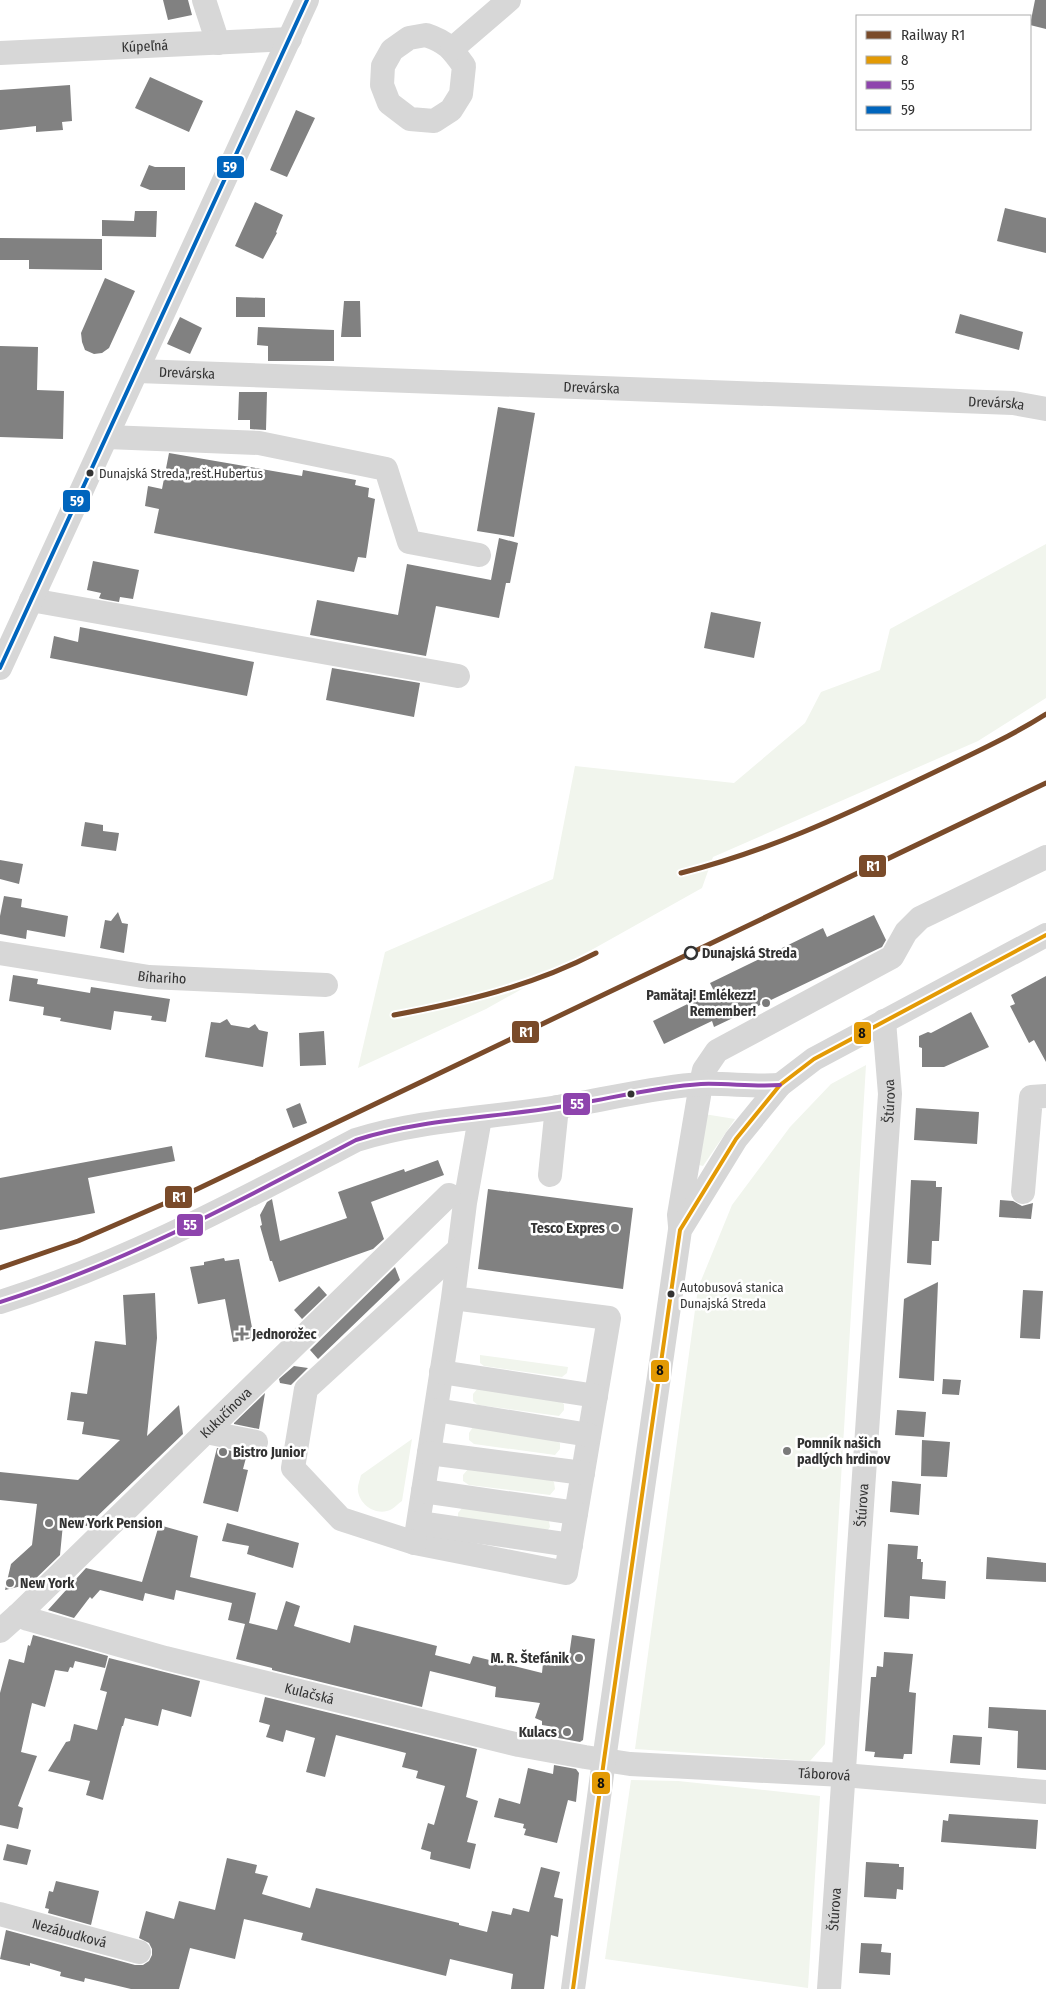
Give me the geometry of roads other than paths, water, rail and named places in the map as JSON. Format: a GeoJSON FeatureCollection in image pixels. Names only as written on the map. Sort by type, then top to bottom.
{"type":"FeatureCollection","features":[{"type":"Feature","properties":{"kind":"street"},"geometry":{"type":"LineString","coordinates":[[204,0],[218,43]]}},
{"type":"Feature","properties":{"kind":"street"},"geometry":{"type":"LineString","coordinates":[[0,668],[307,0]]}},
{"type":"Feature","properties":{"kind":"street"},"geometry":{"type":"LineString","coordinates":[[452,49],[509,0]]}},
{"type":"Feature","properties":{"kind":"street","name":"Kúpeľná"},"geometry":{"type":"LineString","coordinates":[[0,52],[290,39]]}},
{"type":"Feature","properties":{"kind":"street","name":"Drevárska"},"geometry":{"type":"LineString","coordinates":[[137,371],[1013,403],[1046,409]]}},
{"type":"Feature","properties":{"kind":"street"},"geometry":{"type":"LineString","coordinates":[[107,437],[259,443],[386,469],[409,542],[479,555]]}},
{"type":"Feature","properties":{"kind":"street"},"geometry":{"type":"LineString","coordinates":[[31,600],[458,676]]}},
{"type":"Feature","properties":{"kind":"street"},"geometry":{"type":"LineString","coordinates":[[573,1989],[680,1230],[679,1215],[704,1070],[718,1051],[892,957],[906,932],[920,918],[1046,857]]}},
{"type":"Feature","properties":{"kind":"street"},"geometry":{"type":"LineString","coordinates":[[680,1230],[736,1139],[780,1085],[814,1060],[1046,935]]}},
{"type":"Feature","properties":{"kind":"street","name":"Bihariho"},"geometry":{"type":"LineString","coordinates":[[0,953],[149,977],[326,985]]}},
{"type":"Feature","properties":{"kind":"street","name":"Štúrova"},"geometry":{"type":"LineString","coordinates":[[829,1989],[890,1094],[884,1021]]}},
{"type":"Feature","properties":{"kind":"street"},"geometry":{"type":"LineString","coordinates":[[0,1302],[45,1288],[198,1222],[356,1140],[410,1126],[557,1108],[701,1084],[780,1085]]}},
{"type":"Feature","properties":{"kind":"street"},"geometry":{"type":"LineString","coordinates":[[1023,1192],[1036,1153],[1031,1097],[1046,1096]]}},
{"type":"Feature","properties":{"kind":"street"},"geometry":{"type":"LineString","coordinates":[[550,1175],[557,1108]]}},
{"type":"Feature","properties":{"kind":"street"},"geometry":{"type":"LineString","coordinates":[[417,1533],[465,1203],[480,1118]]}},
{"type":"Feature","properties":{"kind":"street","name":"Kukučínova"},"geometry":{"type":"LineString","coordinates":[[0,1631],[449,1194]]}},
{"type":"Feature","properties":{"kind":"street"},"geometry":{"type":"LineString","coordinates":[[452,1298],[609,1318],[566,1572],[417,1533],[341,1519],[293,1468],[306,1389],[459,1249]]}},
{"type":"Feature","properties":{"kind":"street"},"geometry":{"type":"LineString","coordinates":[[441,1372],[596,1396]]}},
{"type":"Feature","properties":{"kind":"street"},"geometry":{"type":"LineString","coordinates":[[436,1410],[589,1435]]}},
{"type":"Feature","properties":{"kind":"street"},"geometry":{"type":"LineString","coordinates":[[206,1432],[256,1442]]}},
{"type":"Feature","properties":{"kind":"street"},"geometry":{"type":"LineString","coordinates":[[429,1453],[582,1473]]}},
{"type":"Feature","properties":{"kind":"street"},"geometry":{"type":"LineString","coordinates":[[423,1491],[576,1513]]}},
{"type":"Feature","properties":{"kind":"street","name":"Kulačská"},"geometry":{"type":"LineString","coordinates":[[18,1615],[175,1660],[518,1745],[604,1760]]}},
{"type":"Feature","properties":{"kind":"street","name":"Táborová"},"geometry":{"type":"LineString","coordinates":[[604,1760],[630,1764],[843,1775],[1046,1792]]}},
{"type":"Feature","properties":{"kind":"street","name":"Nezábudková"},"geometry":{"type":"LineString","coordinates":[[0,1914],[139,1952]]}},
{"type":"Feature","properties":{"kind":"rail line","name":"R1"},"geometry":{"type":"LineString","coordinates":[[681,873],[743,855],[831,820],[983,749],[1046,714]]}},
{"type":"Feature","properties":{"kind":"rail line","name":"R1"},"geometry":{"type":"LineString","coordinates":[[0,1268],[78,1241],[191,1192],[1046,783]]}},
{"type":"Feature","properties":{"kind":"rail line","name":"R1"},"geometry":{"type":"LineString","coordinates":[[394,1015],[472,998],[522,984],[572,965],[596,953]]}},
{"type":"Feature","properties":{"kind":"place","name":"Dunajská Streda,,rešt.Hubertus"},"geometry":{"type":"Point","coordinates":[90,473]}},
{"type":"Feature","properties":{"kind":"place","name":"Dunajská Streda"},"geometry":{"type":"Point","coordinates":[691,953]}},
{"type":"Feature","properties":{"kind":"place","name":"Pamätaj! Emlékezz! Remember!"},"geometry":{"type":"Point","coordinates":[766,1003]}},
{"type":"Feature","properties":{"kind":"place","name":"Tesco Expres"},"geometry":{"type":"Point","coordinates":[615,1228]}},
{"type":"Feature","properties":{"kind":"place","name":"Autobusová stanica Dunajská Streda"},"geometry":{"type":"Point","coordinates":[671,1294]}},
{"type":"Feature","properties":{"kind":"place","name":"Jednorožec"},"geometry":{"type":"Point","coordinates":[242,1334]}},
{"type":"Feature","properties":{"kind":"place","name":"Pomník našich padlých hrdinov"},"geometry":{"type":"Point","coordinates":[787,1451]}},
{"type":"Feature","properties":{"kind":"place","name":"Bistro Junior"},"geometry":{"type":"Point","coordinates":[223,1452]}},
{"type":"Feature","properties":{"kind":"place","name":"New York Pension"},"geometry":{"type":"Point","coordinates":[49,1523]}},
{"type":"Feature","properties":{"kind":"place","name":"New York"},"geometry":{"type":"Point","coordinates":[10,1583]}},
{"type":"Feature","properties":{"kind":"place","name":"M. R. Štefánik"},"geometry":{"type":"Point","coordinates":[579,1658]}},
{"type":"Feature","properties":{"kind":"place","name":"Kulacs"},"geometry":{"type":"Point","coordinates":[567,1732]}}]}
